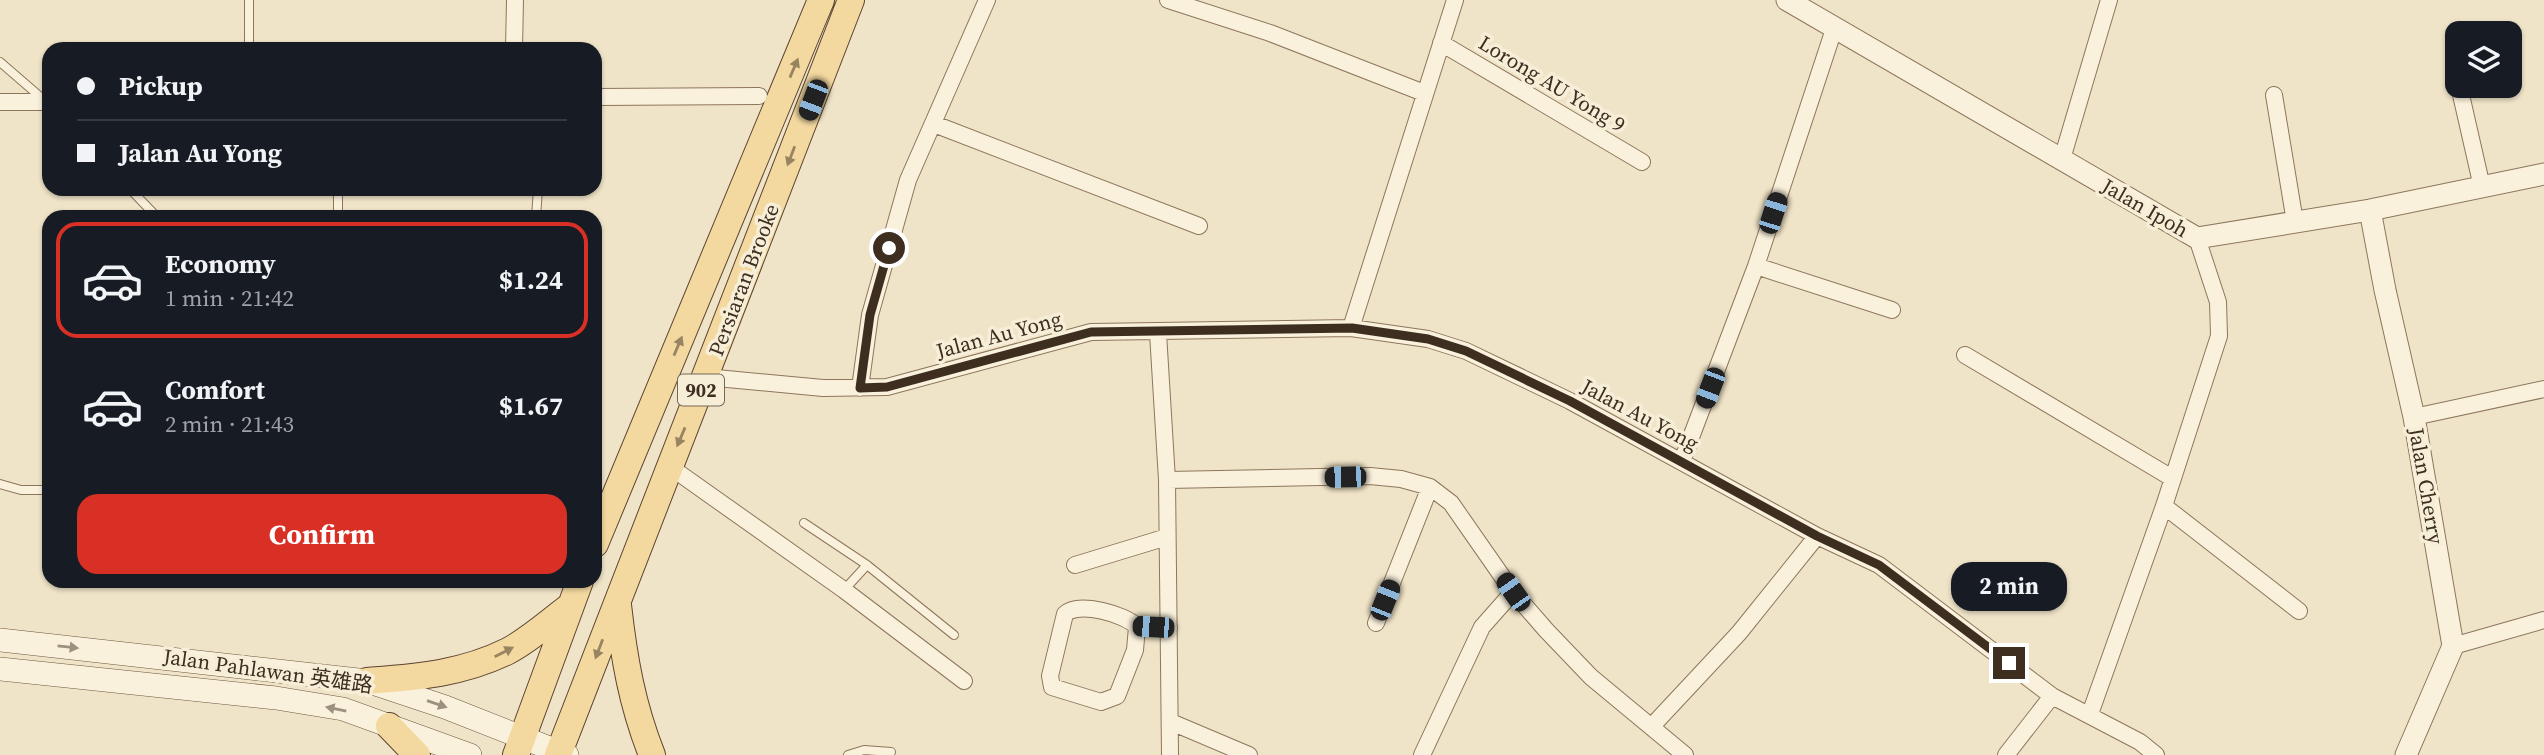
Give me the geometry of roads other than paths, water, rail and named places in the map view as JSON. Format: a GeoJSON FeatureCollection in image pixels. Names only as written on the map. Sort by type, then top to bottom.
{"type":"FeatureCollection","features":[{"type":"Feature","properties":{"kind":"main road","name":"Persiaran Brooke"},"geometry":{"type":"LineString","coordinates":[[602,527],[818,9]]}},
{"type":"Feature","properties":{"kind":"main road","name":"Persiaran Brooke"},"geometry":{"type":"LineString","coordinates":[[561,754],[669,466],[847,12]]}},
{"type":"Feature","properties":{"kind":"main road"},"geometry":{"type":"LineString","coordinates":[[519,746],[577,588]]}},
{"type":"Feature","properties":{"kind":"main road"},"geometry":{"type":"LineString","coordinates":[[618,599],[625,673],[637,718],[653,755]]}},
{"type":"Feature","properties":{"kind":"main road"},"geometry":{"type":"LineString","coordinates":[[367,681],[426,677],[466,669],[510,650],[569,607]]}},
{"type":"Feature","properties":{"kind":"main road","name":"Jalan Pahlawan 英雄路"},"geometry":{"type":"LineString","coordinates":[[0,640],[367,681],[519,746],[561,754]]}},
{"type":"Feature","properties":{"kind":"main road","name":"Jalan Pahlawan 英雄路"},"geometry":{"type":"LineString","coordinates":[[0,669],[276,698],[343,709],[470,755]]}},
{"type":"Feature","properties":{"kind":"main road"},"geometry":{"type":"LineString","coordinates":[[388,726],[417,755]]}},
{"type":"Feature","properties":{"kind":"street"},"geometry":{"type":"LineString","coordinates":[[514,42],[515,0]]}},
{"type":"Feature","properties":{"kind":"street"},"geometry":{"type":"LineString","coordinates":[[860,388],[870,315],[908,180],[987,0]]}},
{"type":"Feature","properties":{"kind":"street"},"geometry":{"type":"LineString","coordinates":[[1168,0],[1270,33],[1424,93]]}},
{"type":"Feature","properties":{"kind":"street"},"geometry":{"type":"LineString","coordinates":[[1352,328],[1455,0]]}},
{"type":"Feature","properties":{"kind":"street","name":"Jalan Ipoh"},"geometry":{"type":"LineString","coordinates":[[1787,0],[2197,238],[2370,210],[2544,174]]}},
{"type":"Feature","properties":{"kind":"street"},"geometry":{"type":"LineString","coordinates":[[2062,159],[2109,0]]}},
{"type":"Feature","properties":{"kind":"street"},"geometry":{"type":"LineString","coordinates":[[1682,461],[1756,266],[1834,29]]}},
{"type":"Feature","properties":{"kind":"street","name":"Lorong AU Yong 9"},"geometry":{"type":"LineString","coordinates":[[1441,43],[1642,162]]}},
{"type":"Feature","properties":{"kind":"street"},"geometry":{"type":"LineString","coordinates":[[2274,95],[2295,222]]}},
{"type":"Feature","properties":{"kind":"street"},"geometry":{"type":"LineString","coordinates":[[602,97],[759,96]]}},
{"type":"Feature","properties":{"kind":"street"},"geometry":{"type":"LineString","coordinates":[[2462,98],[2482,187]]}},
{"type":"Feature","properties":{"kind":"street"},"geometry":{"type":"LineString","coordinates":[[0,102],[42,103]]}},
{"type":"Feature","properties":{"kind":"street"},"geometry":{"type":"LineString","coordinates":[[934,124],[1199,226]]}},
{"type":"Feature","properties":{"kind":"street","name":"Jalan Cherry"},"geometry":{"type":"LineString","coordinates":[[2370,210],[2414,417],[2453,646]]}},
{"type":"Feature","properties":{"kind":"street"},"geometry":{"type":"LineString","coordinates":[[2090,714],[2164,506],[2219,336],[2218,302],[2197,238]]}},
{"type":"Feature","properties":{"kind":"street"},"geometry":{"type":"LineString","coordinates":[[1756,266],[1892,310]]}},
{"type":"Feature","properties":{"kind":"street","name":"Jalan Au Yong"},"geometry":{"type":"LineString","coordinates":[[706,377],[823,388],[887,387],[1091,332],[1352,328],[1428,339],[1466,351],[1570,401],[1817,536],[1879,565],[2052,696],[2090,714],[2156,755]]}},
{"type":"Feature","properties":{"kind":"street"},"geometry":{"type":"LineString","coordinates":[[1157,333],[1167,480],[1170,755]]}},
{"type":"Feature","properties":{"kind":"street"},"geometry":{"type":"LineString","coordinates":[[1965,355],[2172,478]]}},
{"type":"Feature","properties":{"kind":"street"},"geometry":{"type":"LineString","coordinates":[[2414,417],[2544,388]]}},
{"type":"Feature","properties":{"kind":"street"},"geometry":{"type":"LineString","coordinates":[[669,466],[844,590],[964,681]]}},
{"type":"Feature","properties":{"kind":"street"},"geometry":{"type":"LineString","coordinates":[[1167,480],[1370,476],[1401,479],[1430,488],[1451,503],[1513,592],[1591,677],[1685,755]]}},
{"type":"Feature","properties":{"kind":"street"},"geometry":{"type":"LineString","coordinates":[[1376,622],[1430,488]]}},
{"type":"Feature","properties":{"kind":"street"},"geometry":{"type":"LineString","coordinates":[[2164,506],[2299,611]]}},
{"type":"Feature","properties":{"kind":"street"},"geometry":{"type":"LineString","coordinates":[[1652,726],[1739,633],[1817,536]]}},
{"type":"Feature","properties":{"kind":"street"},"geometry":{"type":"LineString","coordinates":[[1075,565],[1167,537]]}},
{"type":"Feature","properties":{"kind":"street"},"geometry":{"type":"LineString","coordinates":[[1422,755],[1482,627],[1513,592]]}},
{"type":"Feature","properties":{"kind":"street"},"geometry":{"type":"LineString","coordinates":[[1137,627],[1135,650],[1117,696],[1101,702],[1052,687],[1050,676],[1065,614],[1070,609],[1082,608],[1129,618],[1137,627],[1169,628]]}},
{"type":"Feature","properties":{"kind":"street"},"geometry":{"type":"LineString","coordinates":[[2406,755],[2453,646],[2544,620]]}},
{"type":"Feature","properties":{"kind":"street"},"geometry":{"type":"LineString","coordinates":[[2006,755],[2052,696]]}},
{"type":"Feature","properties":{"kind":"street"},"geometry":{"type":"LineString","coordinates":[[1171,722],[1249,755]]}},
{"type":"Feature","properties":{"kind":"lane"},"geometry":{"type":"LineString","coordinates":[[248,42],[250,0]]}},
{"type":"Feature","properties":{"kind":"lane"},"geometry":{"type":"LineString","coordinates":[[0,62],[42,98]]}},
{"type":"Feature","properties":{"kind":"lane"},"geometry":{"type":"LineString","coordinates":[[137,196],[150,210]]}},
{"type":"Feature","properties":{"kind":"lane"},"geometry":{"type":"LineString","coordinates":[[0,484],[20,491],[42,490]]}},
{"type":"Feature","properties":{"kind":"lane"},"geometry":{"type":"LineString","coordinates":[[804,523],[867,565],[954,635]]}},
{"type":"Feature","properties":{"kind":"lane"},"geometry":{"type":"LineString","coordinates":[[844,590],[867,565]]}},
{"type":"Feature","properties":{"kind":"lane"},"geometry":{"type":"LineString","coordinates":[[848,755],[864,750],[891,752]]}}]}
